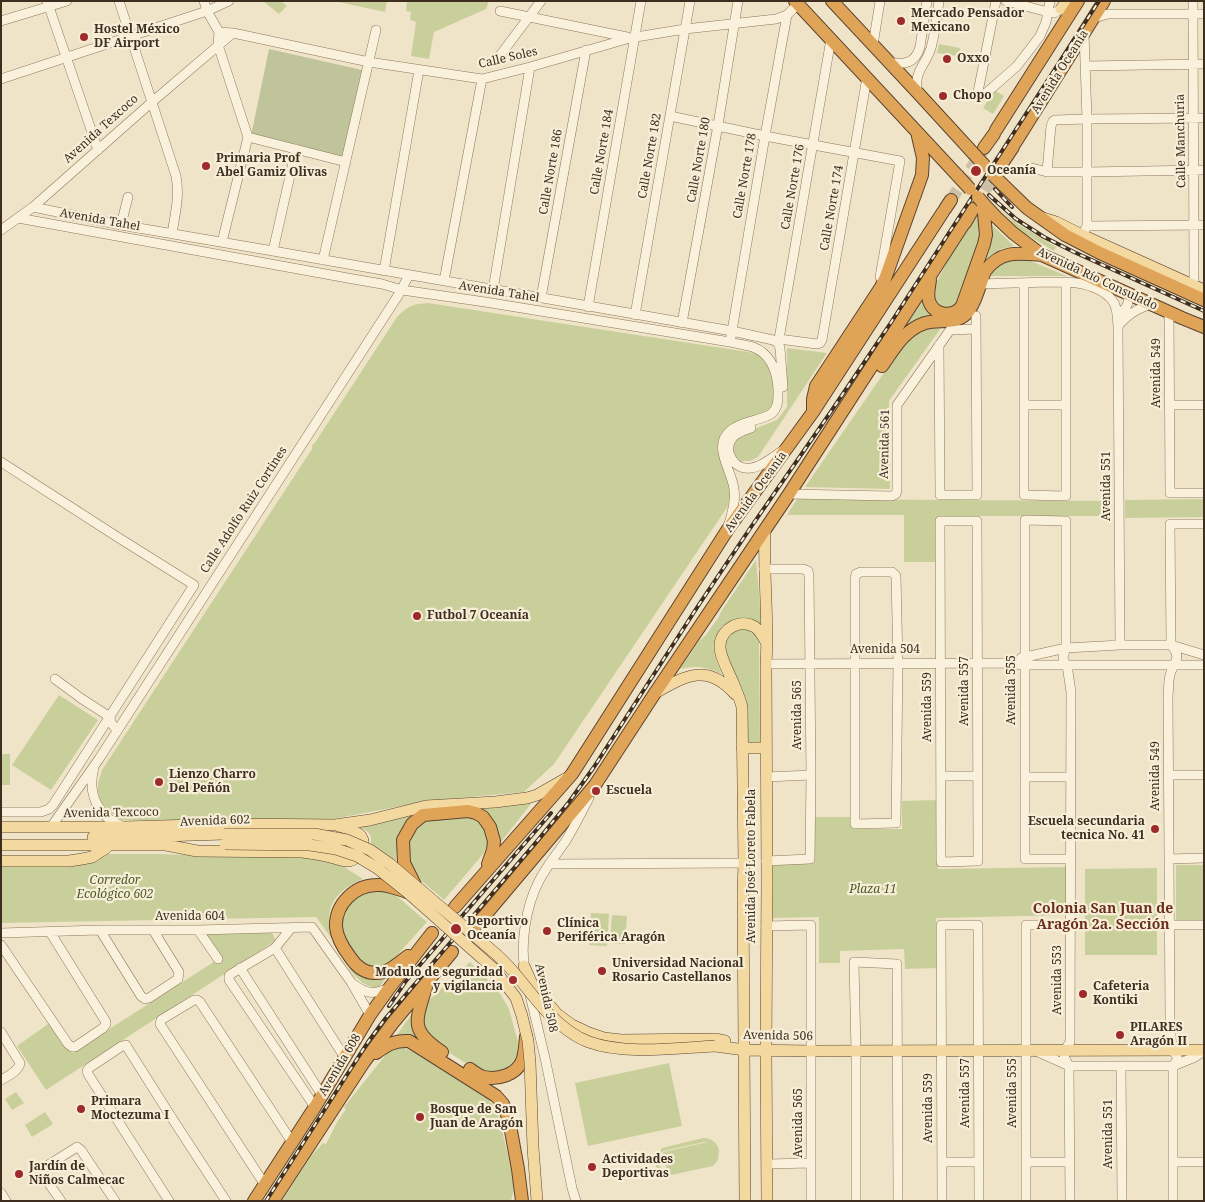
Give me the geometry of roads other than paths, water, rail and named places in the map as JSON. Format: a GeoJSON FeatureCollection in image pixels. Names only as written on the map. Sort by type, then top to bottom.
{"type":"FeatureCollection","features":[{"type":"Feature","properties":{"kind":"highway"},"geometry":{"type":"LineString","coordinates":[[832,1],[918,93],[979,150],[1018,200],[1037,216],[1080,243],[1204,300]]}},
{"type":"Feature","properties":{"kind":"highway","name":"Avenida Oceanía"},"geometry":{"type":"LineString","coordinates":[[979,150],[995,132],[1078,1]]}},
{"type":"Feature","properties":{"kind":"highway","name":"Avenida Oceanía"},"geometry":{"type":"LineString","coordinates":[[994,171],[1014,145],[1104,1]]}},
{"type":"Feature","properties":{"kind":"highway","name":"Avenida Río Consulado"},"geometry":{"type":"LineString","coordinates":[[796,3],[958,176],[977,200],[1020,240],[1042,254],[1204,327]]}},
{"type":"Feature","properties":{"kind":"highway"},"geometry":{"type":"LineString","coordinates":[[813,412],[816,386],[885,279],[922,175],[923,158],[917,132]]}},
{"type":"Feature","properties":{"kind":"highway"},"geometry":{"type":"LineString","coordinates":[[476,924],[595,785],[790,494],[964,224],[977,200]]}},
{"type":"Feature","properties":{"kind":"highway"},"geometry":{"type":"LineString","coordinates":[[932,274],[928,296],[932,306],[937,312],[944,314],[956,312],[962,306],[986,235],[977,200]]}},
{"type":"Feature","properties":{"kind":"highway","name":"Avenida Oceanía"},"geometry":{"type":"LineString","coordinates":[[572,774],[728,529],[813,412],[946,207]]}},
{"type":"Feature","properties":{"kind":"highway"},"geometry":{"type":"LineString","coordinates":[[846,405],[867,386],[900,340],[908,332],[923,324],[953,320],[964,315],[972,305],[985,271],[992,262],[1002,256],[1011,254],[1042,254]]}},
{"type":"Feature","properties":{"kind":"highway"},"geometry":{"type":"LineString","coordinates":[[455,907],[572,774]]}},
{"type":"Feature","properties":{"kind":"highway"},"geometry":{"type":"LineString","coordinates":[[420,947],[387,971],[374,973],[361,969],[344,949],[336,928],[339,910],[343,902],[359,889],[368,886],[378,884],[411,888],[404,863],[403,840],[412,824],[423,815],[468,812],[476,813],[483,817],[490,827],[494,841],[488,864],[481,877]]}},
{"type":"Feature","properties":{"kind":"highway","name":"Avenida 608"},"geometry":{"type":"LineString","coordinates":[[254,1201],[315,1107],[370,1015],[420,947],[432,934]]}},
{"type":"Feature","properties":{"kind":"highway","name":"Avenida 608"},"geometry":{"type":"LineString","coordinates":[[273,1201],[364,1062],[392,1024],[452,952]]}},
{"type":"Feature","properties":{"kind":"highway"},"geometry":{"type":"LineString","coordinates":[[429,980],[418,1012],[417,1026],[429,1043],[482,1077],[500,1078],[513,1072],[521,1064],[526,1032]]}},
{"type":"Feature","properties":{"kind":"highway"},"geometry":{"type":"LineString","coordinates":[[364,1062],[387,1045],[396,1041],[409,1041],[496,1096],[503,1104],[509,1120],[522,1201]]}},
{"type":"Feature","properties":{"kind":"main road"},"geometry":{"type":"LineString","coordinates":[[1037,216],[1085,230],[1192,282],[1204,290]]}},
{"type":"Feature","properties":{"kind":"main road","name":"Avenida José Loreto Fabela"},"geometry":{"type":"LineString","coordinates":[[745,1201],[745,1050],[755,960],[766,926],[767,644],[764,569],[765,530]]}},
{"type":"Feature","properties":{"kind":"main road","name":"Avenida José Loreto Fabela"},"geometry":{"type":"LineString","coordinates":[[767,644],[762,634],[755,627],[748,624],[740,624],[732,626],[726,631],[720,645],[720,652],[742,707],[744,864],[766,1050],[767,1201]]}},
{"type":"Feature","properties":{"kind":"main road"},"geometry":{"type":"LineString","coordinates":[[655,693],[677,680],[703,675],[715,678],[726,685],[735,694],[742,707]]}},
{"type":"Feature","properties":{"kind":"main road"},"geometry":{"type":"LineString","coordinates":[[742,748],[766,748]]}},
{"type":"Feature","properties":{"kind":"main road","name":"Avenida Texcoco"},"geometry":{"type":"LineString","coordinates":[[1,828],[234,824],[334,825],[370,820],[426,806],[527,798],[547,790],[572,774]]}},
{"type":"Feature","properties":{"kind":"main road"},"geometry":{"type":"LineString","coordinates":[[164,840],[181,825],[211,833]]}},
{"type":"Feature","properties":{"kind":"main road"},"geometry":{"type":"LineString","coordinates":[[164,840],[197,851],[302,852],[319,854],[345,861],[355,858],[362,849],[363,842],[360,835],[352,830],[334,825]]}},
{"type":"Feature","properties":{"kind":"main road","name":"Avenida 602"},"geometry":{"type":"LineString","coordinates":[[2,843],[16,849],[34,851],[96,850],[211,833],[224,839]]}},
{"type":"Feature","properties":{"kind":"main road","name":"Avenida 602"},"geometry":{"type":"LineString","coordinates":[[2,843],[224,839],[310,845],[336,849],[357,856],[411,888]]}},
{"type":"Feature","properties":{"kind":"main road"},"geometry":{"type":"LineString","coordinates":[[1,861],[82,859],[92,857],[112,847]]}},
{"type":"Feature","properties":{"kind":"main road"},"geometry":{"type":"LineString","coordinates":[[411,888],[494,970],[516,998],[526,1032],[530,1062],[537,1201]]}},
{"type":"Feature","properties":{"kind":"main road","name":"Avenida 506"},"geometry":{"type":"LineString","coordinates":[[411,888],[507,963],[549,1014],[568,1030],[588,1042],[612,1048],[639,1050],[714,1046],[745,1050],[811,1051],[1204,1051]]}},
{"type":"Feature","properties":{"kind":"main road"},"geometry":{"type":"LineString","coordinates":[[524,966],[532,984],[557,1014],[572,1025],[589,1033],[604,1038],[621,1040],[724,1040],[745,1050]]}},
{"type":"Feature","properties":{"kind":"main road"},"geometry":{"type":"LineString","coordinates":[[744,1133],[766,1132]]}},
{"type":"Feature","properties":{"kind":"street"},"geometry":{"type":"LineString","coordinates":[[1,21],[48,4],[67,1]]}},
{"type":"Feature","properties":{"kind":"street"},"geometry":{"type":"LineString","coordinates":[[119,1],[176,176],[178,196],[172,234]]}},
{"type":"Feature","properties":{"kind":"street"},"geometry":{"type":"LineString","coordinates":[[204,1],[207,11],[219,32],[218,46],[248,137],[222,242]]}},
{"type":"Feature","properties":{"kind":"street"},"geometry":{"type":"LineString","coordinates":[[1,79],[207,11],[229,1]]}},
{"type":"Feature","properties":{"kind":"street"},"geometry":{"type":"LineString","coordinates":[[495,62],[540,1]]}},
{"type":"Feature","properties":{"kind":"street","name":"Calle Norte 184"},"geometry":{"type":"LineString","coordinates":[[588,307],[633,37],[641,1]]}},
{"type":"Feature","properties":{"kind":"street","name":"Calle Norte 182"},"geometry":{"type":"LineString","coordinates":[[635,315],[690,1]]}},
{"type":"Feature","properties":{"kind":"street","name":"Calle Norte 180"},"geometry":{"type":"LineString","coordinates":[[682,323],[736,23],[738,1]]}},
{"type":"Feature","properties":{"kind":"street"},"geometry":{"type":"LineString","coordinates":[[873,45],[880,1]]}},
{"type":"Feature","properties":{"kind":"street"},"geometry":{"type":"LineString","coordinates":[[888,62],[908,63],[918,54],[927,1]]}},
{"type":"Feature","properties":{"kind":"street"},"geometry":{"type":"LineString","coordinates":[[918,93],[917,77],[931,46],[939,1]]}},
{"type":"Feature","properties":{"kind":"street"},"geometry":{"type":"LineString","coordinates":[[996,1],[978,92],[980,96],[984,96],[1017,66],[1040,36],[1046,22],[1050,1]]}},
{"type":"Feature","properties":{"kind":"street"},"geometry":{"type":"LineString","coordinates":[[1006,1],[1054,13],[1064,5]]}},
{"type":"Feature","properties":{"kind":"street","name":"Calle Manchuria"},"geometry":{"type":"LineString","coordinates":[[1192,282],[1193,225],[1199,170],[1193,118],[1193,1]]}},
{"type":"Feature","properties":{"kind":"street"},"geometry":{"type":"LineString","coordinates":[[787,15],[796,3]]}},
{"type":"Feature","properties":{"kind":"street"},"geometry":{"type":"LineString","coordinates":[[48,4],[98,150]]}},
{"type":"Feature","properties":{"kind":"street"},"geometry":{"type":"LineString","coordinates":[[500,11],[633,37]]}},
{"type":"Feature","properties":{"kind":"street"},"geometry":{"type":"LineString","coordinates":[[1094,18],[1108,14],[1204,14]]}},
{"type":"Feature","properties":{"kind":"street","name":"Calle Soles"},"geometry":{"type":"LineString","coordinates":[[219,32],[233,33],[369,62],[482,79],[633,37],[787,15]]}},
{"type":"Feature","properties":{"kind":"street","name":"Calle Norte 178"},"geometry":{"type":"LineString","coordinates":[[730,342],[764,136],[787,15]]}},
{"type":"Feature","properties":{"kind":"street"},"geometry":{"type":"LineString","coordinates":[[324,260],[376,30]]}},
{"type":"Feature","properties":{"kind":"street","name":"Avenida Texcoco"},"geometry":{"type":"LineString","coordinates":[[2,229],[33,208],[233,33]]}},
{"type":"Feature","properties":{"kind":"street"},"geometry":{"type":"LineString","coordinates":[[1084,33],[1087,119],[1085,230],[1204,225]]}},
{"type":"Feature","properties":{"kind":"street","name":"Calle Norte 176"},"geometry":{"type":"LineString","coordinates":[[778,340],[831,39]]}},
{"type":"Feature","properties":{"kind":"street","name":"Calle Norte 186"},"geometry":{"type":"LineString","coordinates":[[541,298],[586,50]]}},
{"type":"Feature","properties":{"kind":"street"},"geometry":{"type":"LineString","coordinates":[[1086,66],[1204,64]]}},
{"type":"Feature","properties":{"kind":"street"},"geometry":{"type":"LineString","coordinates":[[493,290],[530,67]]}},
{"type":"Feature","properties":{"kind":"street"},"geometry":{"type":"LineString","coordinates":[[384,271],[419,70]]}},
{"type":"Feature","properties":{"kind":"street","name":"Calle Norte 174"},"geometry":{"type":"LineString","coordinates":[[820,343],[867,77]]}},
{"type":"Feature","properties":{"kind":"street"},"geometry":{"type":"LineString","coordinates":[[444,281],[482,79]]}},
{"type":"Feature","properties":{"kind":"street"},"geometry":{"type":"LineString","coordinates":[[670,116],[764,136],[900,161],[880,278]]}},
{"type":"Feature","properties":{"kind":"street"},"geometry":{"type":"LineString","coordinates":[[1046,172],[1053,121],[1204,118]]}},
{"type":"Feature","properties":{"kind":"street"},"geometry":{"type":"LineString","coordinates":[[248,137],[346,162]]}},
{"type":"Feature","properties":{"kind":"street"},"geometry":{"type":"LineString","coordinates":[[273,251],[296,148]]}},
{"type":"Feature","properties":{"kind":"street"},"geometry":{"type":"LineString","coordinates":[[1032,168],[1046,172],[1199,170]]}},
{"type":"Feature","properties":{"kind":"street"},"geometry":{"type":"LineString","coordinates":[[121,226],[128,197]]}},
{"type":"Feature","properties":{"kind":"street","name":"Avenida Tahel"},"geometry":{"type":"LineString","coordinates":[[33,208],[121,226],[222,242],[778,340],[820,343]]}},
{"type":"Feature","properties":{"kind":"street","name":"Avenida Tahel"},"geometry":{"type":"LineString","coordinates":[[18,218],[382,284],[402,290],[486,302],[753,347],[768,358],[774,368],[778,401],[775,411],[730,431],[722,444],[722,452],[734,488],[734,500],[728,529]]}},
{"type":"Feature","properties":{"kind":"street","name":"Calle Adolfo Ruiz Cortines"},"geometry":{"type":"LineString","coordinates":[[51,827],[117,730],[402,290],[409,275]]}},
{"type":"Feature","properties":{"kind":"street"},"geometry":{"type":"LineString","coordinates":[[1192,282],[1204,280]]}},
{"type":"Feature","properties":{"kind":"street"},"geometry":{"type":"LineString","coordinates":[[1024,282],[1024,495],[1066,496],[1066,282]]}},
{"type":"Feature","properties":{"kind":"street"},"geometry":{"type":"LineString","coordinates":[[983,284],[1024,282],[1084,284],[1106,294],[1115,304],[1118,322],[1136,310],[1153,304]]}},
{"type":"Feature","properties":{"kind":"street","name":"Avenida 551"},"geometry":{"type":"LineString","coordinates":[[1120,645],[1118,322],[1128,305],[1127,293]]}},
{"type":"Feature","properties":{"kind":"street","name":"Avenida 549"},"geometry":{"type":"LineString","coordinates":[[1169,312],[1170,494],[1204,493]]}},
{"type":"Feature","properties":{"kind":"street"},"geometry":{"type":"LineString","coordinates":[[939,345],[940,495],[977,495],[976,316]]}},
{"type":"Feature","properties":{"kind":"street","name":"Avenida 561"},"geometry":{"type":"LineString","coordinates":[[790,494],[892,496],[896,494],[897,404],[952,330],[976,329]]}},
{"type":"Feature","properties":{"kind":"street"},"geometry":{"type":"LineString","coordinates":[[778,340],[782,365],[784,402],[782,409],[774,419],[735,435],[731,440],[729,452],[730,458],[739,467],[745,469],[758,467],[788,447]]}},
{"type":"Feature","properties":{"kind":"street"},"geometry":{"type":"LineString","coordinates":[[1024,405],[1066,405]]}},
{"type":"Feature","properties":{"kind":"street"},"geometry":{"type":"LineString","coordinates":[[1170,405],[1204,405]]}},
{"type":"Feature","properties":{"kind":"street"},"geometry":{"type":"LineString","coordinates":[[1,462],[194,585],[53,805],[49,809],[40,812],[1,812]]}},
{"type":"Feature","properties":{"kind":"street","name":"Avenida 555"},"geometry":{"type":"LineString","coordinates":[[1066,648],[1066,521],[1024,520],[1025,859],[1070,859]]}},
{"type":"Feature","properties":{"kind":"street","name":"Avenida 559"},"geometry":{"type":"LineString","coordinates":[[941,862],[940,521],[977,521]]}},
{"type":"Feature","properties":{"kind":"street","name":"Avenida 557"},"geometry":{"type":"LineString","coordinates":[[941,862],[978,861],[977,521]]}},
{"type":"Feature","properties":{"kind":"street"},"geometry":{"type":"LineString","coordinates":[[1174,665],[1177,656],[1171,645],[1170,524],[1204,524]]}},
{"type":"Feature","properties":{"kind":"street","name":"Avenida 565"},"geometry":{"type":"LineString","coordinates":[[764,569],[803,569],[808,571],[811,775],[810,858],[766,861]]}},
{"type":"Feature","properties":{"kind":"street"},"geometry":{"type":"LineString","coordinates":[[861,572],[892,572],[896,579],[898,663],[896,823],[855,824],[855,663],[856,574],[861,572]]}},
{"type":"Feature","properties":{"kind":"street","name":"Avenida 504"},"geometry":{"type":"LineString","coordinates":[[1025,661],[1066,648],[1120,645],[1171,645],[1204,655]]}},
{"type":"Feature","properties":{"kind":"street","name":"Avenida 553"},"geometry":{"type":"LineString","coordinates":[[1064,1050],[1070,1042],[1070,692],[1067,665],[1063,657],[1066,648]]}},
{"type":"Feature","properties":{"kind":"street","name":"Avenida 504"},"geometry":{"type":"LineString","coordinates":[[766,664],[1004,663],[1025,661],[1067,665],[1204,665]]}},
{"type":"Feature","properties":{"kind":"street","name":"Avenida 549"},"geometry":{"type":"LineString","coordinates":[[1173,1066],[1177,1056],[1176,1052],[1172,1050],[1170,1019],[1168,774],[1169,678],[1174,665]]}},
{"type":"Feature","properties":{"kind":"street"},"geometry":{"type":"LineString","coordinates":[[55,679],[82,699],[110,716],[117,714],[126,716]]}},
{"type":"Feature","properties":{"kind":"street"},"geometry":{"type":"LineString","coordinates":[[110,716],[111,723],[117,730]]}},
{"type":"Feature","properties":{"kind":"street","name":"Calle Adolfo Ruiz Cortines"},"geometry":{"type":"LineString","coordinates":[[98,759],[92,776],[95,800],[98,807],[108,818],[123,827]]}},
{"type":"Feature","properties":{"kind":"street"},"geometry":{"type":"LineString","coordinates":[[1168,774],[1204,775]]}},
{"type":"Feature","properties":{"kind":"street"},"geometry":{"type":"LineString","coordinates":[[766,777],[811,775]]}},
{"type":"Feature","properties":{"kind":"street"},"geometry":{"type":"LineString","coordinates":[[941,776],[978,776]]}},
{"type":"Feature","properties":{"kind":"street"},"geometry":{"type":"LineString","coordinates":[[1025,777],[1070,777]]}},
{"type":"Feature","properties":{"kind":"street","name":"Avenida 508"},"geometry":{"type":"LineString","coordinates":[[576,1201],[545,1058],[532,1008],[524,966],[524,940],[528,907],[538,883],[571,832],[595,785]]}},
{"type":"Feature","properties":{"kind":"street"},"geometry":{"type":"LineString","coordinates":[[1169,859],[1204,858]]}},
{"type":"Feature","properties":{"kind":"street"},"geometry":{"type":"LineString","coordinates":[[549,864],[744,864]]}},
{"type":"Feature","properties":{"kind":"street","name":"Avenida 559"},"geometry":{"type":"LineString","coordinates":[[942,1201],[941,925],[978,925]]}},
{"type":"Feature","properties":{"kind":"street","name":"Avenida 557"},"geometry":{"type":"LineString","coordinates":[[978,925],[979,1201]]}},
{"type":"Feature","properties":{"kind":"street","name":"Avenida 555"},"geometry":{"type":"LineString","coordinates":[[1026,1201],[1030,1050],[1026,925],[1070,925]]}},
{"type":"Feature","properties":{"kind":"street"},"geometry":{"type":"LineString","coordinates":[[1170,925],[1204,925]]}},
{"type":"Feature","properties":{"kind":"street","name":"Avenida 565"},"geometry":{"type":"LineString","coordinates":[[766,926],[811,926],[811,1201]]}},
{"type":"Feature","properties":{"kind":"street"},"geometry":{"type":"LineString","coordinates":[[292,927],[275,948],[231,974],[229,980],[315,1107]]}},
{"type":"Feature","properties":{"kind":"street","name":"Avenida 604"},"geometry":{"type":"LineString","coordinates":[[1,932],[312,927],[351,982],[370,1015]]}},
{"type":"Feature","properties":{"kind":"street"},"geometry":{"type":"LineString","coordinates":[[100,930],[141,996],[145,999],[178,979],[179,976],[153,930]]}},
{"type":"Feature","properties":{"kind":"street"},"geometry":{"type":"LineString","coordinates":[[198,930],[218,959]]}},
{"type":"Feature","properties":{"kind":"street"},"geometry":{"type":"LineString","coordinates":[[1,945],[68,1044],[72,1047],[77,1046],[103,1028],[106,1024],[105,1019],[50,932]]}},
{"type":"Feature","properties":{"kind":"street"},"geometry":{"type":"LineString","coordinates":[[275,948],[345,1058]]}},
{"type":"Feature","properties":{"kind":"street"},"geometry":{"type":"LineString","coordinates":[[856,1201],[854,962],[897,964],[898,1201]]}},
{"type":"Feature","properties":{"kind":"street"},"geometry":{"type":"LineString","coordinates":[[240,968],[322,1095]]}},
{"type":"Feature","properties":{"kind":"street","name":"Avenida 604"},"geometry":{"type":"LineString","coordinates":[[351,982],[369,993],[380,992],[390,987]]}},
{"type":"Feature","properties":{"kind":"street"},"geometry":{"type":"LineString","coordinates":[[265,1185],[160,1022],[161,1020],[194,1000],[200,1002],[292,1142]]}},
{"type":"Feature","properties":{"kind":"street"},"geometry":{"type":"LineString","coordinates":[[1,1032],[20,1060],[20,1066],[17,1070],[1,1080]]}},
{"type":"Feature","properties":{"kind":"street"},"geometry":{"type":"LineString","coordinates":[[169,1201],[88,1074],[89,1068],[122,1046],[126,1045],[226,1201]]}},
{"type":"Feature","properties":{"kind":"street"},"geometry":{"type":"LineString","coordinates":[[1030,1050],[1070,1066],[1173,1066],[1204,1051]]}},
{"type":"Feature","properties":{"kind":"street"},"geometry":{"type":"LineString","coordinates":[[1064,1050],[1064,1057],[1070,1066],[1070,1201]]}},
{"type":"Feature","properties":{"kind":"street","name":"Avenida 551"},"geometry":{"type":"LineString","coordinates":[[1121,1066],[1122,1201]]}},
{"type":"Feature","properties":{"kind":"street"},"geometry":{"type":"LineString","coordinates":[[1173,1066],[1173,1201]]}},
{"type":"Feature","properties":{"kind":"street"},"geometry":{"type":"LineString","coordinates":[[61,1201],[43,1175],[43,1170],[74,1148],[79,1148],[115,1201]]}},
{"type":"Feature","properties":{"kind":"street"},"geometry":{"type":"LineString","coordinates":[[942,1162],[978,1162]]}},
{"type":"Feature","properties":{"kind":"street"},"geometry":{"type":"LineString","coordinates":[[1026,1162],[1070,1162]]}},
{"type":"Feature","properties":{"kind":"street"},"geometry":{"type":"LineString","coordinates":[[1173,1162],[1204,1162]]}},
{"type":"Feature","properties":{"kind":"street"},"geometry":{"type":"LineString","coordinates":[[766,1164],[811,1163]]}},
{"type":"Feature","properties":{"kind":"street"},"geometry":{"type":"LineString","coordinates":[[1,1193],[6,1201]]}},
{"type":"Feature","properties":{"kind":"tunnel"},"geometry":{"type":"LineString","coordinates":[[951,200],[983,150]]}},
{"type":"Feature","properties":{"kind":"tunnel"},"geometry":{"type":"LineString","coordinates":[[975,206],[1001,165]]}},
{"type":"Feature","properties":{"kind":"railway"},"geometry":{"type":"LineString","coordinates":[[266,1201],[368,1042],[385,1019],[538,840],[594,767],[698,606],[892,321],[1099,1]]}},
{"type":"Feature","properties":{"kind":"railway"},"geometry":{"type":"LineString","coordinates":[[995,189],[1012,207]]}},
{"type":"Feature","properties":{"kind":"railway"},"geometry":{"type":"LineString","coordinates":[[989,195],[1016,219],[1044,237],[1204,311]]}},
{"type":"Feature","properties":{"kind":"railway"},"geometry":{"type":"LineString","coordinates":[[389,1006],[406,981],[551,813]]}},
{"type":"Feature","properties":{"kind":"place","name":"Mercado Pensador Mexicano"},"geometry":{"type":"Point","coordinates":[901,21]}},
{"type":"Feature","properties":{"kind":"place","name":"Hostel México DF Airport"},"geometry":{"type":"Point","coordinates":[84,37]}},
{"type":"Feature","properties":{"kind":"place","name":"Oxxo"},"geometry":{"type":"Point","coordinates":[947,59]}},
{"type":"Feature","properties":{"kind":"place","name":"Chopo"},"geometry":{"type":"Point","coordinates":[943,96]}},
{"type":"Feature","properties":{"kind":"place","name":"Primaria Prof Abel Gamiz Olivas"},"geometry":{"type":"Point","coordinates":[206,166]}},
{"type":"Feature","properties":{"kind":"place","name":"Oceanía"},"geometry":{"type":"Point","coordinates":[976,171]}},
{"type":"Feature","properties":{"kind":"place","name":"Futbol 7 Oceanía"},"geometry":{"type":"Point","coordinates":[417,616]}},
{"type":"Feature","properties":{"kind":"place","name":"Lienzo Charro Del Peñón"},"geometry":{"type":"Point","coordinates":[159,782]}},
{"type":"Feature","properties":{"kind":"place","name":"Escuela"},"geometry":{"type":"Point","coordinates":[596,791]}},
{"type":"Feature","properties":{"kind":"place","name":"Escuela secundaria tecnica No. 41"},"geometry":{"type":"Point","coordinates":[1155,829]}},
{"type":"Feature","properties":{"kind":"place","name":"Deportivo Oceanía"},"geometry":{"type":"Point","coordinates":[456,929]}},
{"type":"Feature","properties":{"kind":"place","name":"Clínica Periférica Aragón"},"geometry":{"type":"Point","coordinates":[547,931]}},
{"type":"Feature","properties":{"kind":"place","name":"Universidad Nacional Rosario Castellanos"},"geometry":{"type":"Point","coordinates":[602,971]}},
{"type":"Feature","properties":{"kind":"place","name":"Modulo de seguridad y vigilancia"},"geometry":{"type":"Point","coordinates":[513,980]}},
{"type":"Feature","properties":{"kind":"place","name":"Cafeteria Kontiki"},"geometry":{"type":"Point","coordinates":[1083,994]}},
{"type":"Feature","properties":{"kind":"place","name":"PILARES Aragón II"},"geometry":{"type":"Point","coordinates":[1120,1035]}},
{"type":"Feature","properties":{"kind":"place","name":"Primara Moctezuma I"},"geometry":{"type":"Point","coordinates":[81,1109]}},
{"type":"Feature","properties":{"kind":"place","name":"Bosque de San Juan de Aragón"},"geometry":{"type":"Point","coordinates":[420,1117]}},
{"type":"Feature","properties":{"kind":"place","name":"Actividades Deportivas"},"geometry":{"type":"Point","coordinates":[592,1167]}},
{"type":"Feature","properties":{"kind":"place","name":"Jardín de Niños Calmecac"},"geometry":{"type":"Point","coordinates":[19,1174]}},
{"type":"Feature","properties":{"kind":"district","name":"Colonia San Juan de Aragón 2a. Sección"},"geometry":{"type":"Point","coordinates":[1103,918]}},
{"type":"Feature","properties":{"kind":"park label","name":"Corredor Ecológico 602"},"geometry":{"type":"Point","coordinates":[115,888]}},
{"type":"Feature","properties":{"kind":"park label","name":"Plaza 11"},"geometry":{"type":"Point","coordinates":[873,890]}}]}
